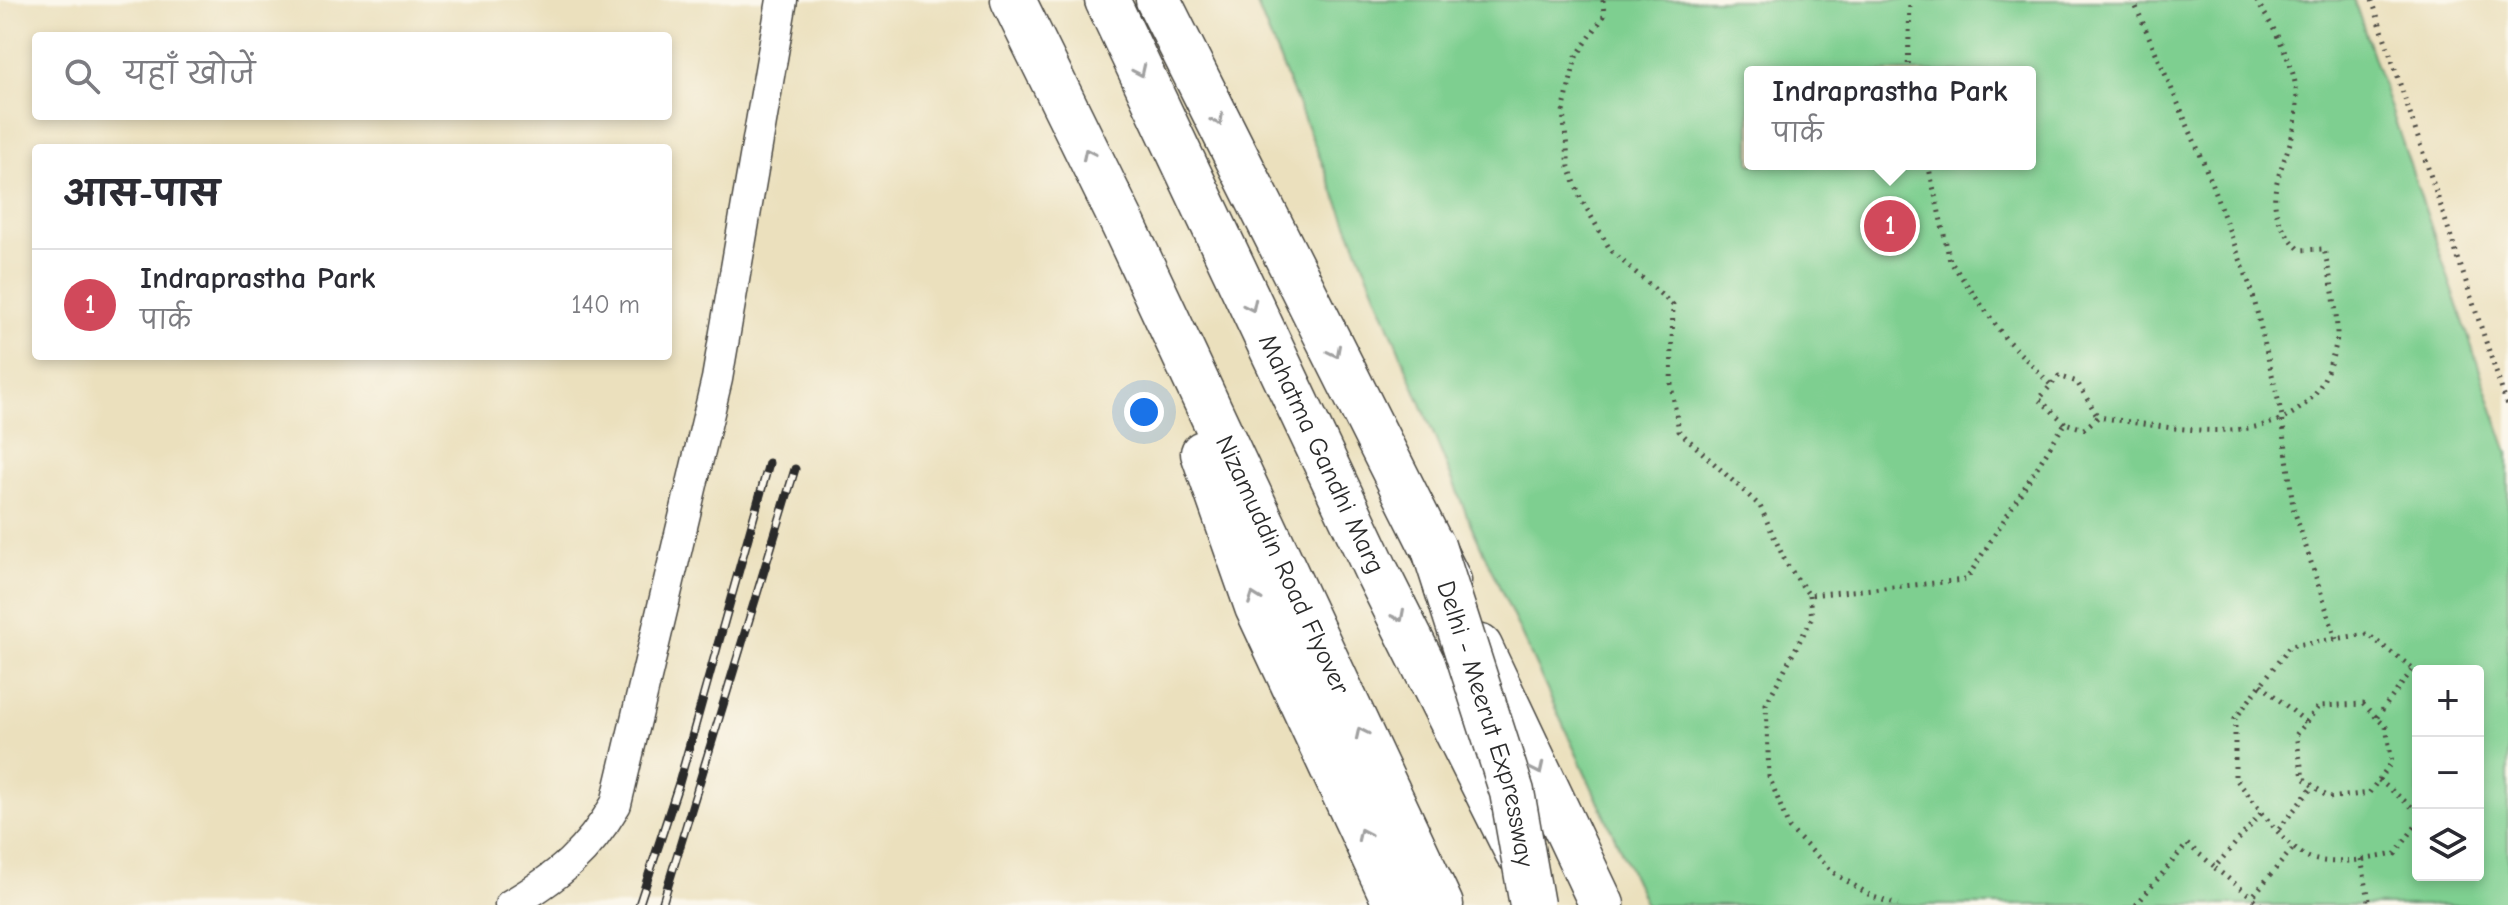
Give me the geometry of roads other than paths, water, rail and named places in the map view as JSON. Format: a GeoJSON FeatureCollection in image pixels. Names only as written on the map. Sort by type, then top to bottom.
{"type":"FeatureCollection","features":[{"type":"Feature","properties":{"kind":"highway"},"geometry":{"type":"LineString","coordinates":[[1013,0],[1123,224],[1257,607],[1396,905]]}},
{"type":"Feature","properties":{"kind":"highway","name":"Mahatma Gandhi Marg"},"geometry":{"type":"LineString","coordinates":[[1107,0],[1377,572],[1544,905]]}},
{"type":"Feature","properties":{"kind":"highway"},"geometry":{"type":"LineString","coordinates":[[1158,0],[1433,546],[1602,905]]}},
{"type":"Feature","properties":{"kind":"highway","name":"Nizamuddin Road Flyover"},"geometry":{"type":"LineString","coordinates":[[1123,224],[1441,905]]}},
{"type":"Feature","properties":{"kind":"highway","name":"Delhi - Meerut Expressway"},"geometry":{"type":"LineString","coordinates":[[1433,546],[1512,792],[1532,905]]}},
{"type":"Feature","properties":{"kind":"street"},"geometry":{"type":"LineString","coordinates":[[510,905],[558,877],[596,838],[616,804],[717,379],[782,0]]}},
{"type":"Feature","properties":{"kind":"railway"},"geometry":{"type":"LineString","coordinates":[[639,905],[679,783],[769,463]]}},
{"type":"Feature","properties":{"kind":"railway"},"geometry":{"type":"LineString","coordinates":[[662,905],[795,469]]}},
{"type":"Feature","properties":{"kind":"place","name":"Indraprastha Park"},"geometry":{"type":"Point","coordinates":[1890,226]}}]}
